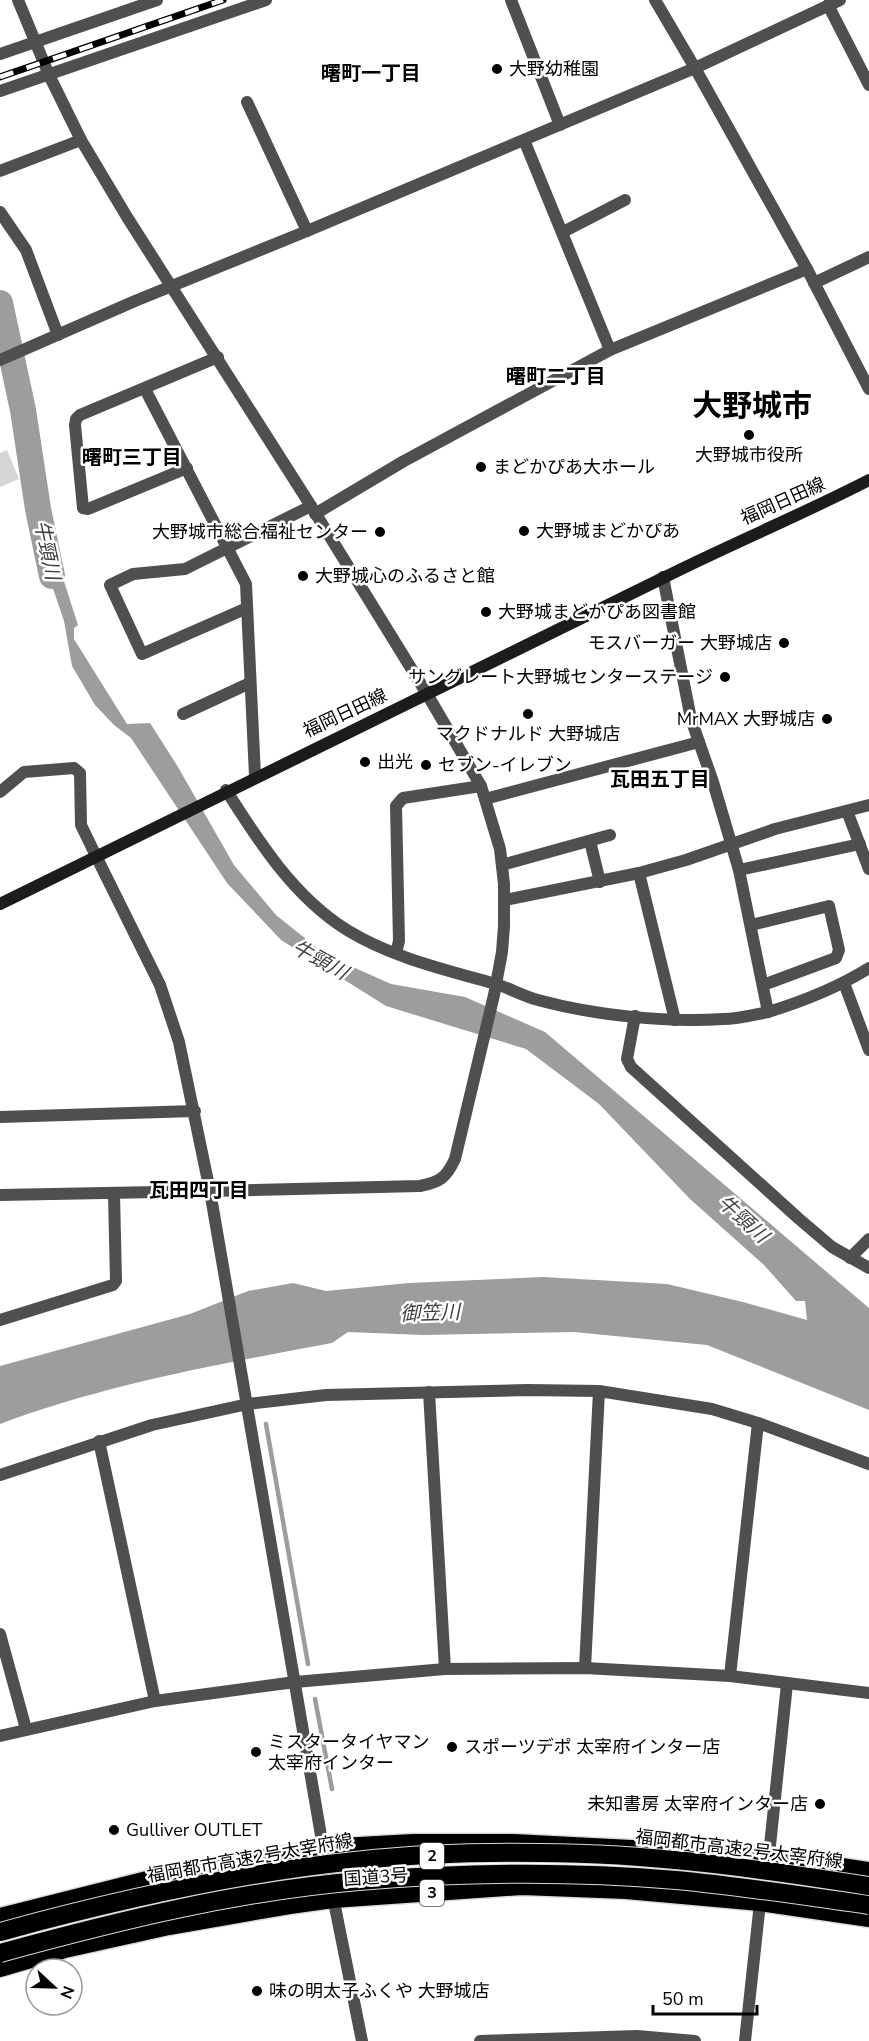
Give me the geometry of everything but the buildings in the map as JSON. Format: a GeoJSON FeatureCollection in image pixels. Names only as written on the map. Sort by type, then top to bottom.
{"type":"FeatureCollection","features":[{"type":"Feature","properties":{"kind":"highway","name":"国道3号"},"geometry":{"type":"LineString","coordinates":[[0,1917],[155,1877],[323,1847],[413,1842],[514,1842],[769,1855],[869,1870]]}},
{"type":"Feature","properties":{"kind":"highway","name":"福岡都市高速2号太宰府線"},"geometry":{"type":"LineString","coordinates":[[0,1932],[133,1900],[244,1877],[355,1861],[453,1855],[540,1853],[626,1856],[765,1870],[869,1886]]}},
{"type":"Feature","properties":{"kind":"highway","name":"福岡都市高速2号太宰府線"},"geometry":{"type":"LineString","coordinates":[[0,1953],[135,1919],[255,1894],[358,1881],[429,1877],[614,1876],[763,1890],[869,1905]]}},
{"type":"Feature","properties":{"kind":"highway","name":"国道3号"},"geometry":{"type":"LineString","coordinates":[[0,1969],[65,1950],[169,1927],[333,1900],[522,1887],[626,1891],[760,1904],[869,1919]]}},
{"type":"Feature","properties":{"kind":"main road","name":"福岡日田線"},"geometry":{"type":"LineString","coordinates":[[96,856],[226,790],[869,480]]}},
{"type":"Feature","properties":{"kind":"main road"},"geometry":{"type":"LineString","coordinates":[[0,904],[96,856]]}},
{"type":"Feature","properties":{"kind":"street"},"geometry":{"type":"LineString","coordinates":[[0,1195],[420,1186],[435,1183],[449,1173],[455,1159],[484,1042],[502,952],[505,900],[502,864],[495,827],[483,793],[427,694],[81,140],[49,75],[18,0]]}},
{"type":"Feature","properties":{"kind":"street"},"geometry":{"type":"LineString","coordinates":[[0,91],[266,0]]}},
{"type":"Feature","properties":{"kind":"street"},"geometry":{"type":"LineString","coordinates":[[511,0],[560,125]]}},
{"type":"Feature","properties":{"kind":"street"},"geometry":{"type":"LineString","coordinates":[[655,0],[807,268],[869,389]]}},
{"type":"Feature","properties":{"kind":"street"},"geometry":{"type":"LineString","coordinates":[[0,54],[149,1]]}},
{"type":"Feature","properties":{"kind":"street"},"geometry":{"type":"LineString","coordinates":[[1,355],[56,336],[695,68],[834,3],[869,85]]}},
{"type":"Feature","properties":{"kind":"street"},"geometry":{"type":"LineString","coordinates":[[247,102],[307,231]]}},
{"type":"Feature","properties":{"kind":"street"},"geometry":{"type":"LineString","coordinates":[[0,171],[81,140]]}},
{"type":"Feature","properties":{"kind":"street"},"geometry":{"type":"LineString","coordinates":[[524,140],[610,350]]}},
{"type":"Feature","properties":{"kind":"street"},"geometry":{"type":"LineString","coordinates":[[562,232],[625,200]]}},
{"type":"Feature","properties":{"kind":"street"},"geometry":{"type":"LineString","coordinates":[[0,212],[26,250],[56,336]]}},
{"type":"Feature","properties":{"kind":"street"},"geometry":{"type":"LineString","coordinates":[[814,283],[869,257]]}},
{"type":"Feature","properties":{"kind":"street"},"geometry":{"type":"LineString","coordinates":[[247,608],[142,654],[110,585],[133,574],[185,569],[227,547],[313,510],[610,350],[807,268]]}},
{"type":"Feature","properties":{"kind":"street"},"geometry":{"type":"LineString","coordinates":[[187,468],[88,509],[83,508],[76,419],[80,415],[218,357]]}},
{"type":"Feature","properties":{"kind":"street"},"geometry":{"type":"LineString","coordinates":[[145,389],[246,585],[255,776]]}},
{"type":"Feature","properties":{"kind":"street"},"geometry":{"type":"LineString","coordinates":[[663,578],[691,719],[733,844],[768,1012]]}},
{"type":"Feature","properties":{"kind":"street"},"geometry":{"type":"LineString","coordinates":[[183,714],[250,682]]}},
{"type":"Feature","properties":{"kind":"street"},"geometry":{"type":"LineString","coordinates":[[396,954],[399,941],[396,806],[403,798],[483,793],[699,742]]}},
{"type":"Feature","properties":{"kind":"street"},"geometry":{"type":"LineString","coordinates":[[0,792],[24,772],[74,768],[80,773],[81,825],[160,985],[179,1042],[210,1191],[323,1847],[362,2041]]}},
{"type":"Feature","properties":{"kind":"street"},"geometry":{"type":"LineString","coordinates":[[226,790],[280,870],[315,904],[346,929],[396,954],[495,989],[585,1010],[675,1020],[725,1019],[768,1012],[804,1001],[844,983],[869,968]]}},
{"type":"Feature","properties":{"kind":"street"},"geometry":{"type":"LineString","coordinates":[[505,900],[639,873],[775,829],[869,805]]}},
{"type":"Feature","properties":{"kind":"street"},"geometry":{"type":"LineString","coordinates":[[847,811],[869,868]]}},
{"type":"Feature","properties":{"kind":"street"},"geometry":{"type":"LineString","coordinates":[[502,864],[610,835]]}},
{"type":"Feature","properties":{"kind":"street"},"geometry":{"type":"LineString","coordinates":[[590,841],[600,882]]}},
{"type":"Feature","properties":{"kind":"street"},"geometry":{"type":"LineString","coordinates":[[739,870],[860,844]]}},
{"type":"Feature","properties":{"kind":"street"},"geometry":{"type":"LineString","coordinates":[[639,873],[675,1020]]}},
{"type":"Feature","properties":{"kind":"street"},"geometry":{"type":"LineString","coordinates":[[751,925],[829,906],[839,950],[836,958],[763,985]]}},
{"type":"Feature","properties":{"kind":"street"},"geometry":{"type":"LineString","coordinates":[[844,983],[868,1043]]}},
{"type":"Feature","properties":{"kind":"street"},"geometry":{"type":"LineString","coordinates":[[635,1016],[627,1059],[631,1067],[832,1247],[869,1268]]}},
{"type":"Feature","properties":{"kind":"street"},"geometry":{"type":"LineString","coordinates":[[0,1117],[195,1111]]}},
{"type":"Feature","properties":{"kind":"street"},"geometry":{"type":"LineString","coordinates":[[0,1320],[113,1285],[116,1281],[114,1194]]}},
{"type":"Feature","properties":{"kind":"street"},"geometry":{"type":"LineString","coordinates":[[850,1257],[869,1239]]}},
{"type":"Feature","properties":{"kind":"street"},"geometry":{"type":"LineString","coordinates":[[0,1475],[152,1425],[248,1404],[326,1395],[527,1390],[599,1391],[712,1408],[869,1464]]}},
{"type":"Feature","properties":{"kind":"street"},"geometry":{"type":"LineString","coordinates":[[585,1668],[599,1391]]}},
{"type":"Feature","properties":{"kind":"street"},"geometry":{"type":"LineString","coordinates":[[429,1392],[445,1669]]}},
{"type":"Feature","properties":{"kind":"street"},"geometry":{"type":"LineString","coordinates":[[730,1676],[758,1423]]}},
{"type":"Feature","properties":{"kind":"street"},"geometry":{"type":"LineString","coordinates":[[99,1441],[155,1701]]}},
{"type":"Feature","properties":{"kind":"street"},"geometry":{"type":"LineString","coordinates":[[0,1634],[26,1730]]}},
{"type":"Feature","properties":{"kind":"street"},"geometry":{"type":"LineString","coordinates":[[0,1736],[155,1701],[295,1682],[445,1669],[585,1668],[730,1676],[869,1693]]}},
{"type":"Feature","properties":{"kind":"street"},"geometry":{"type":"LineString","coordinates":[[769,1855],[787,1684]]}},
{"type":"Feature","properties":{"kind":"street"},"geometry":{"type":"LineString","coordinates":[[745,2041],[760,1904]]}},
{"type":"Feature","properties":{"kind":"street"},"geometry":{"type":"LineString","coordinates":[[480,2041],[637,2036],[695,2041]]}},
{"type":"Feature","properties":{"kind":"shaded area"},"geometry":{"type":"Polygon","coordinates":[[[7,450],[19,479],[0,487],[0,453],[7,450]]]}},
{"type":"Feature","properties":{"kind":"water","name":"御笠川"},"geometry":{"type":"Polygon","coordinates":[[[44,538],[61,572],[78,625],[74,628],[74,639],[127,724],[150,723],[234,865],[276,915],[326,955],[391,984],[465,997],[545,1032],[869,1308],[869,1410],[707,1345],[574,1332],[423,1335],[348,1332],[332,1343],[206,1367],[123,1386],[81,1397],[0,1424],[0,1366],[190,1314],[248,1291],[293,1283],[326,1291],[409,1283],[543,1277],[667,1284],[807,1320],[805,1301],[796,1301],[764,1265],[690,1199],[599,1104],[526,1049],[386,1006],[281,940],[227,883],[131,738],[114,725],[95,705],[72,666],[64,621],[47,571],[44,538]]]}},
{"type":"Feature","properties":{"kind":"waterway","name":"牛頸川"},"geometry":{"type":"LineString","coordinates":[[0,303],[23,410],[38,509],[52,576]]}},
{"type":"Feature","properties":{"kind":"waterway"},"geometry":{"type":"LineString","coordinates":[[266,1424],[308,1664]]}},
{"type":"Feature","properties":{"kind":"waterway"},"geometry":{"type":"LineString","coordinates":[[315,1699],[332,1789]]}},
{"type":"Feature","properties":{"kind":"railway"},"geometry":{"type":"LineString","coordinates":[[0,77],[223,0]]}},
{"type":"Feature","properties":{"kind":"place","name":"大野幼稚園"},"geometry":{"type":"Point","coordinates":[497,69]}},
{"type":"Feature","properties":{"kind":"place","name":"大野城市役所"},"geometry":{"type":"Point","coordinates":[749,435]}},
{"type":"Feature","properties":{"kind":"place","name":"まどかぴあ大ホール"},"geometry":{"type":"Point","coordinates":[481,467]}},
{"type":"Feature","properties":{"kind":"place","name":"大野城まどかぴあ"},"geometry":{"type":"Point","coordinates":[524,531]}},
{"type":"Feature","properties":{"kind":"place","name":"大野城市総合福祉センター"},"geometry":{"type":"Point","coordinates":[380,532]}},
{"type":"Feature","properties":{"kind":"place","name":"大野城心のふるさと館"},"geometry":{"type":"Point","coordinates":[303,576]}},
{"type":"Feature","properties":{"kind":"place","name":"大野城まどかぴあ図書館"},"geometry":{"type":"Point","coordinates":[486,612]}},
{"type":"Feature","properties":{"kind":"place","name":"モスバーガー 大野城店"},"geometry":{"type":"Point","coordinates":[784,643]}},
{"type":"Feature","properties":{"kind":"place","name":"サングレート大野城センターステージ"},"geometry":{"type":"Point","coordinates":[725,677]}},
{"type":"Feature","properties":{"kind":"place","name":"マクドナルド 大野城店"},"geometry":{"type":"Point","coordinates":[528,714]}},
{"type":"Feature","properties":{"kind":"place","name":"MrMAX 大野城店"},"geometry":{"type":"Point","coordinates":[827,719]}},
{"type":"Feature","properties":{"kind":"place","name":"出光"},"geometry":{"type":"Point","coordinates":[365,762]}},
{"type":"Feature","properties":{"kind":"place","name":"セブン-イレブン"},"geometry":{"type":"Point","coordinates":[426,765]}},
{"type":"Feature","properties":{"kind":"place","name":"スポーツデポ 太宰府インター店"},"geometry":{"type":"Point","coordinates":[452,1747]}},
{"type":"Feature","properties":{"kind":"place","name":"ミスタータイヤマン 太宰府インター"},"geometry":{"type":"Point","coordinates":[256,1752]}},
{"type":"Feature","properties":{"kind":"place","name":"未知書房 太宰府インター店"},"geometry":{"type":"Point","coordinates":[820,1804]}},
{"type":"Feature","properties":{"kind":"place","name":"Gulliver OUTLET"},"geometry":{"type":"Point","coordinates":[114,1830]}},
{"type":"Feature","properties":{"kind":"place","name":"味の明太子ふくや 大野城店"},"geometry":{"type":"Point","coordinates":[257,1991]}},
{"type":"Feature","properties":{"kind":"district","name":"曙町一丁目"},"geometry":{"type":"Point","coordinates":[371,73]}},
{"type":"Feature","properties":{"kind":"district","name":"曙町二丁目"},"geometry":{"type":"Point","coordinates":[556,376]}},
{"type":"Feature","properties":{"kind":"district","name":"大野城市"},"geometry":{"type":"Point","coordinates":[752,406]}},
{"type":"Feature","properties":{"kind":"district","name":"曙町三丁目"},"geometry":{"type":"Point","coordinates":[132,457]}},
{"type":"Feature","properties":{"kind":"district","name":"瓦田五丁目"},"geometry":{"type":"Point","coordinates":[660,779]}},
{"type":"Feature","properties":{"kind":"district","name":"瓦田四丁目"},"geometry":{"type":"Point","coordinates":[199,1190]}}]}
